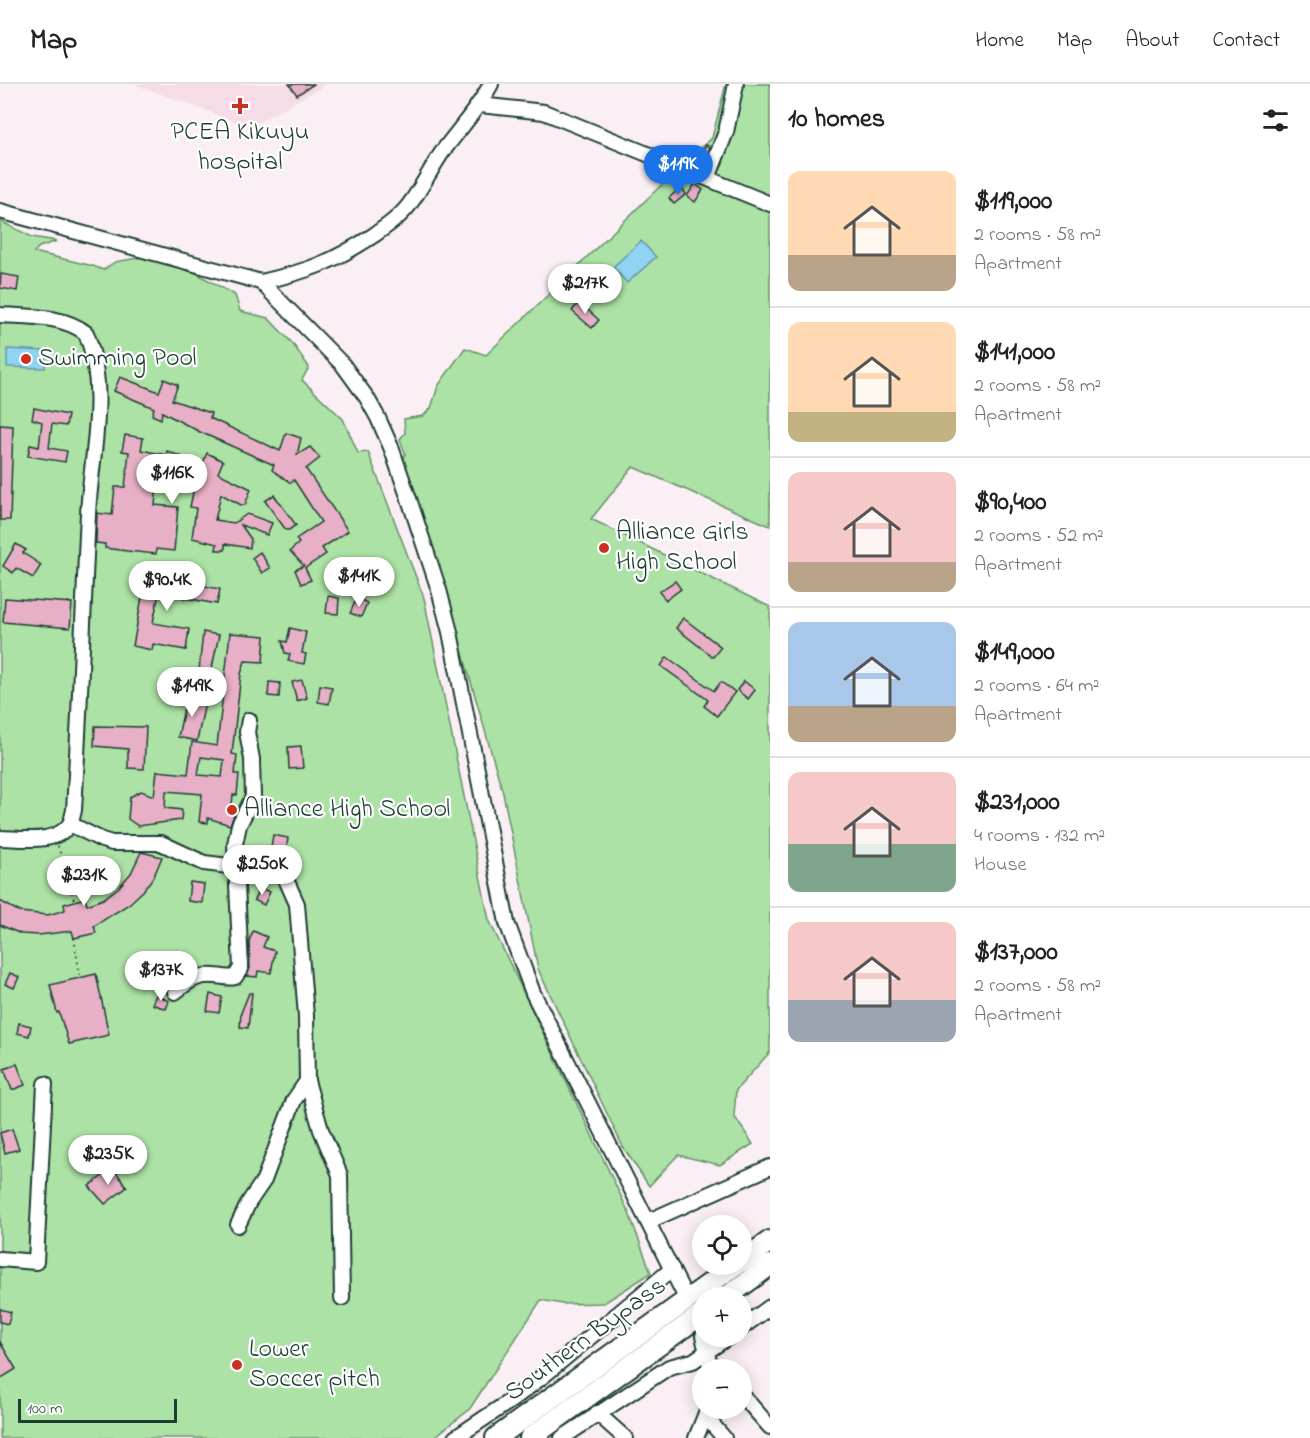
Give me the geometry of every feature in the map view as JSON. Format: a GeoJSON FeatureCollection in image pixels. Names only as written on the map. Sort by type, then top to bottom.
{"type":"FeatureCollection","features":[{"type":"Feature","properties":{"kind":"highway"},"geometry":{"type":"LineString","coordinates":[[752,1254],[770,1241]]}},
{"type":"Feature","properties":{"kind":"highway"},"geometry":{"type":"LineString","coordinates":[[740,1287],[770,1265]]}},
{"type":"Feature","properties":{"kind":"highway","name":"Southern Bypass"},"geometry":{"type":"LineString","coordinates":[[496,1438],[722,1275]]}},
{"type":"Feature","properties":{"kind":"highway","name":"Southern Bypass"},"geometry":{"type":"LineString","coordinates":[[530,1438],[692,1321]]}},
{"type":"Feature","properties":{"kind":"street"},"geometry":{"type":"LineString","coordinates":[[0,211],[261,282],[304,272],[346,254],[387,226],[408,207],[444,150],[480,105],[491,84]]}},
{"type":"Feature","properties":{"kind":"street"},"geometry":{"type":"LineString","coordinates":[[708,178],[726,132],[736,84]]}},
{"type":"Feature","properties":{"kind":"street"},"geometry":{"type":"LineString","coordinates":[[480,105],[544,112],[770,204]]}},
{"type":"Feature","properties":{"kind":"street"},"geometry":{"type":"LineString","coordinates":[[261,282],[343,365],[367,398],[391,447],[439,590],[450,632],[507,923],[533,993],[684,1294]]}},
{"type":"Feature","properties":{"kind":"street"},"geometry":{"type":"LineString","coordinates":[[0,315],[52,319],[79,328],[86,333],[94,366],[98,408],[90,478],[74,810],[70,824],[54,835],[38,838],[0,838]]}},
{"type":"Feature","properties":{"kind":"street"},"geometry":{"type":"LineString","coordinates":[[175,992],[198,975],[230,979],[235,977],[241,968],[235,844],[239,825],[253,797],[252,759],[247,732],[249,720]]}},
{"type":"Feature","properties":{"kind":"street"},"geometry":{"type":"LineString","coordinates":[[70,824],[112,843],[161,843],[196,861],[284,875],[297,904],[306,1016],[307,1081],[321,1130],[340,1175],[342,1298]]}},
{"type":"Feature","properties":{"kind":"street"},"geometry":{"type":"LineString","coordinates":[[238,1225],[249,1202],[264,1180],[294,1100],[307,1081]]}},
{"type":"Feature","properties":{"kind":"street"},"geometry":{"type":"LineString","coordinates":[[0,1259],[36,1262],[45,1084]]}},
{"type":"Feature","properties":{"kind":"street"},"geometry":{"type":"LineString","coordinates":[[649,1221],[770,1167]]}},
{"type":"Feature","properties":{"kind":"street"},"geometry":{"type":"LineString","coordinates":[[455,1438],[528,1388],[672,1269]]}},
{"type":"Feature","properties":{"kind":"street"},"geometry":{"type":"LineString","coordinates":[[752,1320],[770,1307]]}},
{"type":"Feature","properties":{"kind":"street"},"geometry":{"type":"LineString","coordinates":[[705,1347],[708,1359]]}},
{"type":"Feature","properties":{"kind":"street"},"geometry":{"type":"LineString","coordinates":[[562,1438],[669,1367],[693,1361],[715,1347]]}},
{"type":"Feature","properties":{"kind":"street"},"geometry":{"type":"LineString","coordinates":[[752,1407],[770,1427]]}},
{"type":"Feature","properties":{"kind":"street"},"geometry":{"type":"LineString","coordinates":[[597,1413],[626,1438]]}},
{"type":"Feature","properties":{"kind":"street"},"geometry":{"type":"LineString","coordinates":[[696,1438],[704,1419]]}},
{"type":"Feature","properties":{"kind":"street"},"geometry":{"type":"LineString","coordinates":[[711,1419],[724,1438]]}},
{"type":"Feature","properties":{"kind":"path"},"geometry":{"type":"LineString","coordinates":[[54,835],[74,900]]}},
{"type":"Feature","properties":{"kind":"path"},"geometry":{"type":"LineString","coordinates":[[74,938],[81,976]]}},
{"type":"Feature","properties":{"kind":"shaded area","name":"PCEA Kikuyu hospital"},"geometry":{"type":"Polygon","coordinates":[[[134,84],[327,84],[250,127],[134,84]]]}},
{"type":"Feature","properties":{"kind":"green space","name":"Alliance Girls High School"},"geometry":{"type":"Polygon","coordinates":[[[726,84],[770,84],[770,526],[633,467],[591,519],[770,607],[770,1052],[736,1090],[734,1116],[753,1144],[720,1165],[678,1155],[649,1186],[623,1147],[538,969],[503,793],[426,526],[404,460],[405,453],[400,439],[405,433],[404,419],[423,416],[431,408],[438,386],[465,348],[486,355],[712,138],[726,84]]]}},
{"type":"Feature","properties":{"kind":"green space","name":"Alliance High School"},"geometry":{"type":"Polygon","coordinates":[[[0,221],[32,237],[57,241],[39,247],[34,252],[103,270],[115,262],[143,257],[187,268],[235,295],[240,311],[268,318],[293,344],[309,367],[302,380],[343,419],[358,453],[368,452],[424,598],[489,920],[629,1213],[651,1273],[604,1303],[562,1304],[541,1300],[469,1410],[433,1438],[0,1438],[0,221]]]}},
{"type":"Feature","properties":{"kind":"water"},"geometry":{"type":"Polygon","coordinates":[[[641,241],[656,257],[627,283],[613,267],[641,241]]]}},
{"type":"Feature","properties":{"kind":"water","name":"Swimming Pool"},"geometry":{"type":"Polygon","coordinates":[[[7,349],[46,351],[45,368],[7,367],[7,349]]]}},
{"type":"Feature","properties":{"kind":"building"},"geometry":{"type":"Polygon","coordinates":[[[289,84],[314,84],[297,95],[289,84]]]}},
{"type":"Feature","properties":{"kind":"building"},"geometry":{"type":"Polygon","coordinates":[[[706,145],[710,147],[703,167],[695,164],[706,145]]]}},
{"type":"Feature","properties":{"kind":"building"},"geometry":{"type":"Polygon","coordinates":[[[695,184],[703,190],[695,202],[687,196],[695,184]]]}},
{"type":"Feature","properties":{"kind":"building"},"geometry":{"type":"Polygon","coordinates":[[[681,187],[686,194],[674,204],[669,198],[681,187]]]}},
{"type":"Feature","properties":{"kind":"building"},"geometry":{"type":"Polygon","coordinates":[[[1,274],[19,277],[17,291],[0,288],[1,274]]]}},
{"type":"Feature","properties":{"kind":"building"},"geometry":{"type":"Polygon","coordinates":[[[579,302],[599,320],[592,328],[572,311],[579,302]]]}},
{"type":"Feature","properties":{"kind":"building"},"geometry":{"type":"Polygon","coordinates":[[[120,377],[159,392],[164,379],[178,385],[172,400],[211,413],[210,418],[280,451],[286,433],[301,438],[297,455],[310,447],[320,458],[306,469],[348,531],[322,548],[326,554],[305,568],[311,580],[301,584],[295,570],[304,566],[290,551],[299,543],[296,539],[321,522],[294,480],[291,483],[272,470],[274,465],[200,432],[162,412],[161,419],[152,415],[154,408],[114,391],[120,377]]]}},
{"type":"Feature","properties":{"kind":"building"},"geometry":{"type":"Polygon","coordinates":[[[34,408],[68,415],[66,426],[52,424],[49,448],[67,451],[65,462],[28,456],[30,445],[39,447],[42,422],[32,419],[34,408]]]}},
{"type":"Feature","properties":{"kind":"building"},"geometry":{"type":"Polygon","coordinates":[[[0,425],[13,426],[10,520],[0,520],[0,425]]]}},
{"type":"Feature","properties":{"kind":"building"},"geometry":{"type":"Polygon","coordinates":[[[125,435],[143,438],[141,450],[166,455],[167,451],[202,465],[207,453],[223,461],[218,473],[251,489],[245,505],[221,494],[215,520],[234,523],[247,514],[272,523],[267,535],[241,525],[251,539],[250,548],[225,544],[225,550],[216,550],[217,544],[192,538],[196,508],[190,507],[195,483],[159,467],[155,505],[178,507],[174,551],[156,549],[156,554],[105,548],[105,544],[96,543],[97,513],[112,515],[115,487],[125,487],[129,452],[122,451],[125,435]]]}},
{"type":"Feature","properties":{"kind":"building"},"geometry":{"type":"Polygon","coordinates":[[[274,495],[296,525],[289,530],[286,530],[265,501],[274,495]]]}},
{"type":"Feature","properties":{"kind":"building"},"geometry":{"type":"Polygon","coordinates":[[[16,544],[26,550],[23,553],[41,565],[33,578],[16,568],[13,573],[3,566],[16,544]]]}},
{"type":"Feature","properties":{"kind":"building"},"geometry":{"type":"Polygon","coordinates":[[[260,552],[270,568],[262,573],[252,558],[260,552]]]}},
{"type":"Feature","properties":{"kind":"building"},"geometry":{"type":"Polygon","coordinates":[[[146,575],[220,589],[217,604],[159,593],[153,623],[189,629],[186,650],[153,644],[152,650],[133,646],[146,575]]]}},
{"type":"Feature","properties":{"kind":"building"},"geometry":{"type":"Polygon","coordinates":[[[675,581],[681,589],[666,600],[659,592],[675,581]]]}},
{"type":"Feature","properties":{"kind":"building"},"geometry":{"type":"Polygon","coordinates":[[[328,596],[339,598],[338,614],[326,613],[328,596]]]}},
{"type":"Feature","properties":{"kind":"building"},"geometry":{"type":"Polygon","coordinates":[[[5,598],[72,603],[70,628],[3,622],[5,598]]]}},
{"type":"Feature","properties":{"kind":"building"},"geometry":{"type":"Polygon","coordinates":[[[357,598],[367,603],[361,617],[350,613],[357,598]]]}},
{"type":"Feature","properties":{"kind":"building"},"geometry":{"type":"Polygon","coordinates":[[[683,618],[721,647],[713,657],[676,628],[683,618]]]}},
{"type":"Feature","properties":{"kind":"building"},"geometry":{"type":"Polygon","coordinates":[[[290,628],[306,632],[302,653],[306,654],[304,664],[288,661],[290,654],[285,653],[282,641],[287,642],[290,628]]]}},
{"type":"Feature","properties":{"kind":"building"},"geometry":{"type":"Polygon","coordinates":[[[203,632],[219,635],[209,682],[198,681],[203,632]]]}},
{"type":"Feature","properties":{"kind":"building"},"geometry":{"type":"Polygon","coordinates":[[[230,633],[265,636],[263,662],[245,661],[241,674],[232,754],[237,755],[235,774],[239,774],[237,795],[233,795],[231,814],[234,815],[230,825],[208,818],[208,823],[199,822],[202,794],[166,791],[165,808],[182,810],[181,820],[138,826],[128,819],[130,797],[141,791],[154,796],[157,771],[188,774],[192,742],[217,746],[230,633]],[[201,757],[198,775],[222,777],[224,760],[201,757]]]}},
{"type":"Feature","properties":{"kind":"building"},"geometry":{"type":"Polygon","coordinates":[[[667,657],[714,691],[721,682],[735,692],[717,716],[704,706],[708,700],[661,666],[667,657]]]}},
{"type":"Feature","properties":{"kind":"building"},"geometry":{"type":"Polygon","coordinates":[[[302,680],[307,698],[297,701],[292,682],[302,680]]]}},
{"type":"Feature","properties":{"kind":"building"},"geometry":{"type":"Polygon","coordinates":[[[744,681],[755,690],[748,699],[737,690],[744,681]]]}},
{"type":"Feature","properties":{"kind":"building"},"geometry":{"type":"Polygon","coordinates":[[[269,682],[280,683],[279,697],[268,696],[269,682]]]}},
{"type":"Feature","properties":{"kind":"building"},"geometry":{"type":"Polygon","coordinates":[[[320,685],[332,687],[329,704],[318,702],[320,685]]]}},
{"type":"Feature","properties":{"kind":"building"},"geometry":{"type":"Polygon","coordinates":[[[187,694],[206,698],[197,741],[178,737],[187,694]]]}},
{"type":"Feature","properties":{"kind":"building"},"geometry":{"type":"Polygon","coordinates":[[[95,726],[146,727],[144,769],[128,768],[128,749],[94,746],[95,726]]]}},
{"type":"Feature","properties":{"kind":"building"},"geometry":{"type":"Polygon","coordinates":[[[301,746],[303,768],[289,769],[288,747],[301,746]]]}},
{"type":"Feature","properties":{"kind":"building"},"geometry":{"type":"Polygon","coordinates":[[[273,835],[288,838],[285,857],[270,854],[273,835]]]}},
{"type":"Feature","properties":{"kind":"building"},"geometry":{"type":"Polygon","coordinates":[[[141,852],[162,857],[154,876],[129,904],[94,926],[96,933],[74,938],[72,931],[39,935],[21,934],[0,925],[0,901],[20,912],[48,915],[65,910],[64,904],[85,898],[87,905],[103,899],[119,887],[131,873],[141,852]]]}},
{"type":"Feature","properties":{"kind":"building"},"geometry":{"type":"Polygon","coordinates":[[[190,882],[204,884],[202,903],[188,901],[190,882]]]}},
{"type":"Feature","properties":{"kind":"building"},"geometry":{"type":"Polygon","coordinates":[[[260,888],[270,892],[264,905],[254,900],[260,888]]]}},
{"type":"Feature","properties":{"kind":"building"},"geometry":{"type":"Polygon","coordinates":[[[253,931],[267,937],[263,947],[275,951],[271,973],[258,971],[257,977],[247,976],[250,968],[249,941],[253,931]]]}},
{"type":"Feature","properties":{"kind":"building"},"geometry":{"type":"Polygon","coordinates":[[[10,973],[19,977],[14,988],[5,984],[10,973]]]}},
{"type":"Feature","properties":{"kind":"building"},"geometry":{"type":"Polygon","coordinates":[[[96,974],[109,1035],[69,1044],[59,1012],[57,1013],[50,985],[96,974]]]}},
{"type":"Feature","properties":{"kind":"building"},"geometry":{"type":"Polygon","coordinates":[[[249,993],[252,993],[248,1028],[240,1027],[241,1013],[249,993]]]}},
{"type":"Feature","properties":{"kind":"building"},"geometry":{"type":"Polygon","coordinates":[[[210,994],[222,997],[219,1013],[207,1011],[210,994]]]}},
{"type":"Feature","properties":{"kind":"building"},"geometry":{"type":"Polygon","coordinates":[[[156,995],[169,1001],[166,1009],[152,1004],[156,995]]]}},
{"type":"Feature","properties":{"kind":"building"},"geometry":{"type":"Polygon","coordinates":[[[19,1023],[31,1026],[29,1036],[17,1033],[19,1023]]]}},
{"type":"Feature","properties":{"kind":"building"},"geometry":{"type":"Polygon","coordinates":[[[17,1064],[25,1085],[12,1090],[4,1069],[17,1064]]]}},
{"type":"Feature","properties":{"kind":"building"},"geometry":{"type":"Polygon","coordinates":[[[12,1129],[19,1149],[5,1153],[0,1133],[12,1129]]]}},
{"type":"Feature","properties":{"kind":"building"},"geometry":{"type":"Polygon","coordinates":[[[113,1168],[127,1187],[105,1204],[89,1186],[113,1168]]]}},
{"type":"Feature","properties":{"kind":"building"},"geometry":{"type":"Polygon","coordinates":[[[0,1309],[11,1312],[8,1324],[0,1322],[0,1309]]]}},
{"type":"Feature","properties":{"kind":"building"},"geometry":{"type":"Polygon","coordinates":[[[0,1342],[16,1369],[0,1379],[0,1342]]]}},
{"type":"Feature","properties":{"kind":"place","name":"PCEA Kikuyu hospital"},"geometry":{"type":"Point","coordinates":[240,106]}},
{"type":"Feature","properties":{"kind":"place","name":"Swimming Pool"},"geometry":{"type":"Point","coordinates":[26,359]}},
{"type":"Feature","properties":{"kind":"place","name":"Alliance Girls High School"},"geometry":{"type":"Point","coordinates":[604,548]}},
{"type":"Feature","properties":{"kind":"place","name":"Alliance High School"},"geometry":{"type":"Point","coordinates":[232,810]}},
{"type":"Feature","properties":{"kind":"place","name":"Lower Soccer pitch"},"geometry":{"type":"Point","coordinates":[237,1365]}}]}
